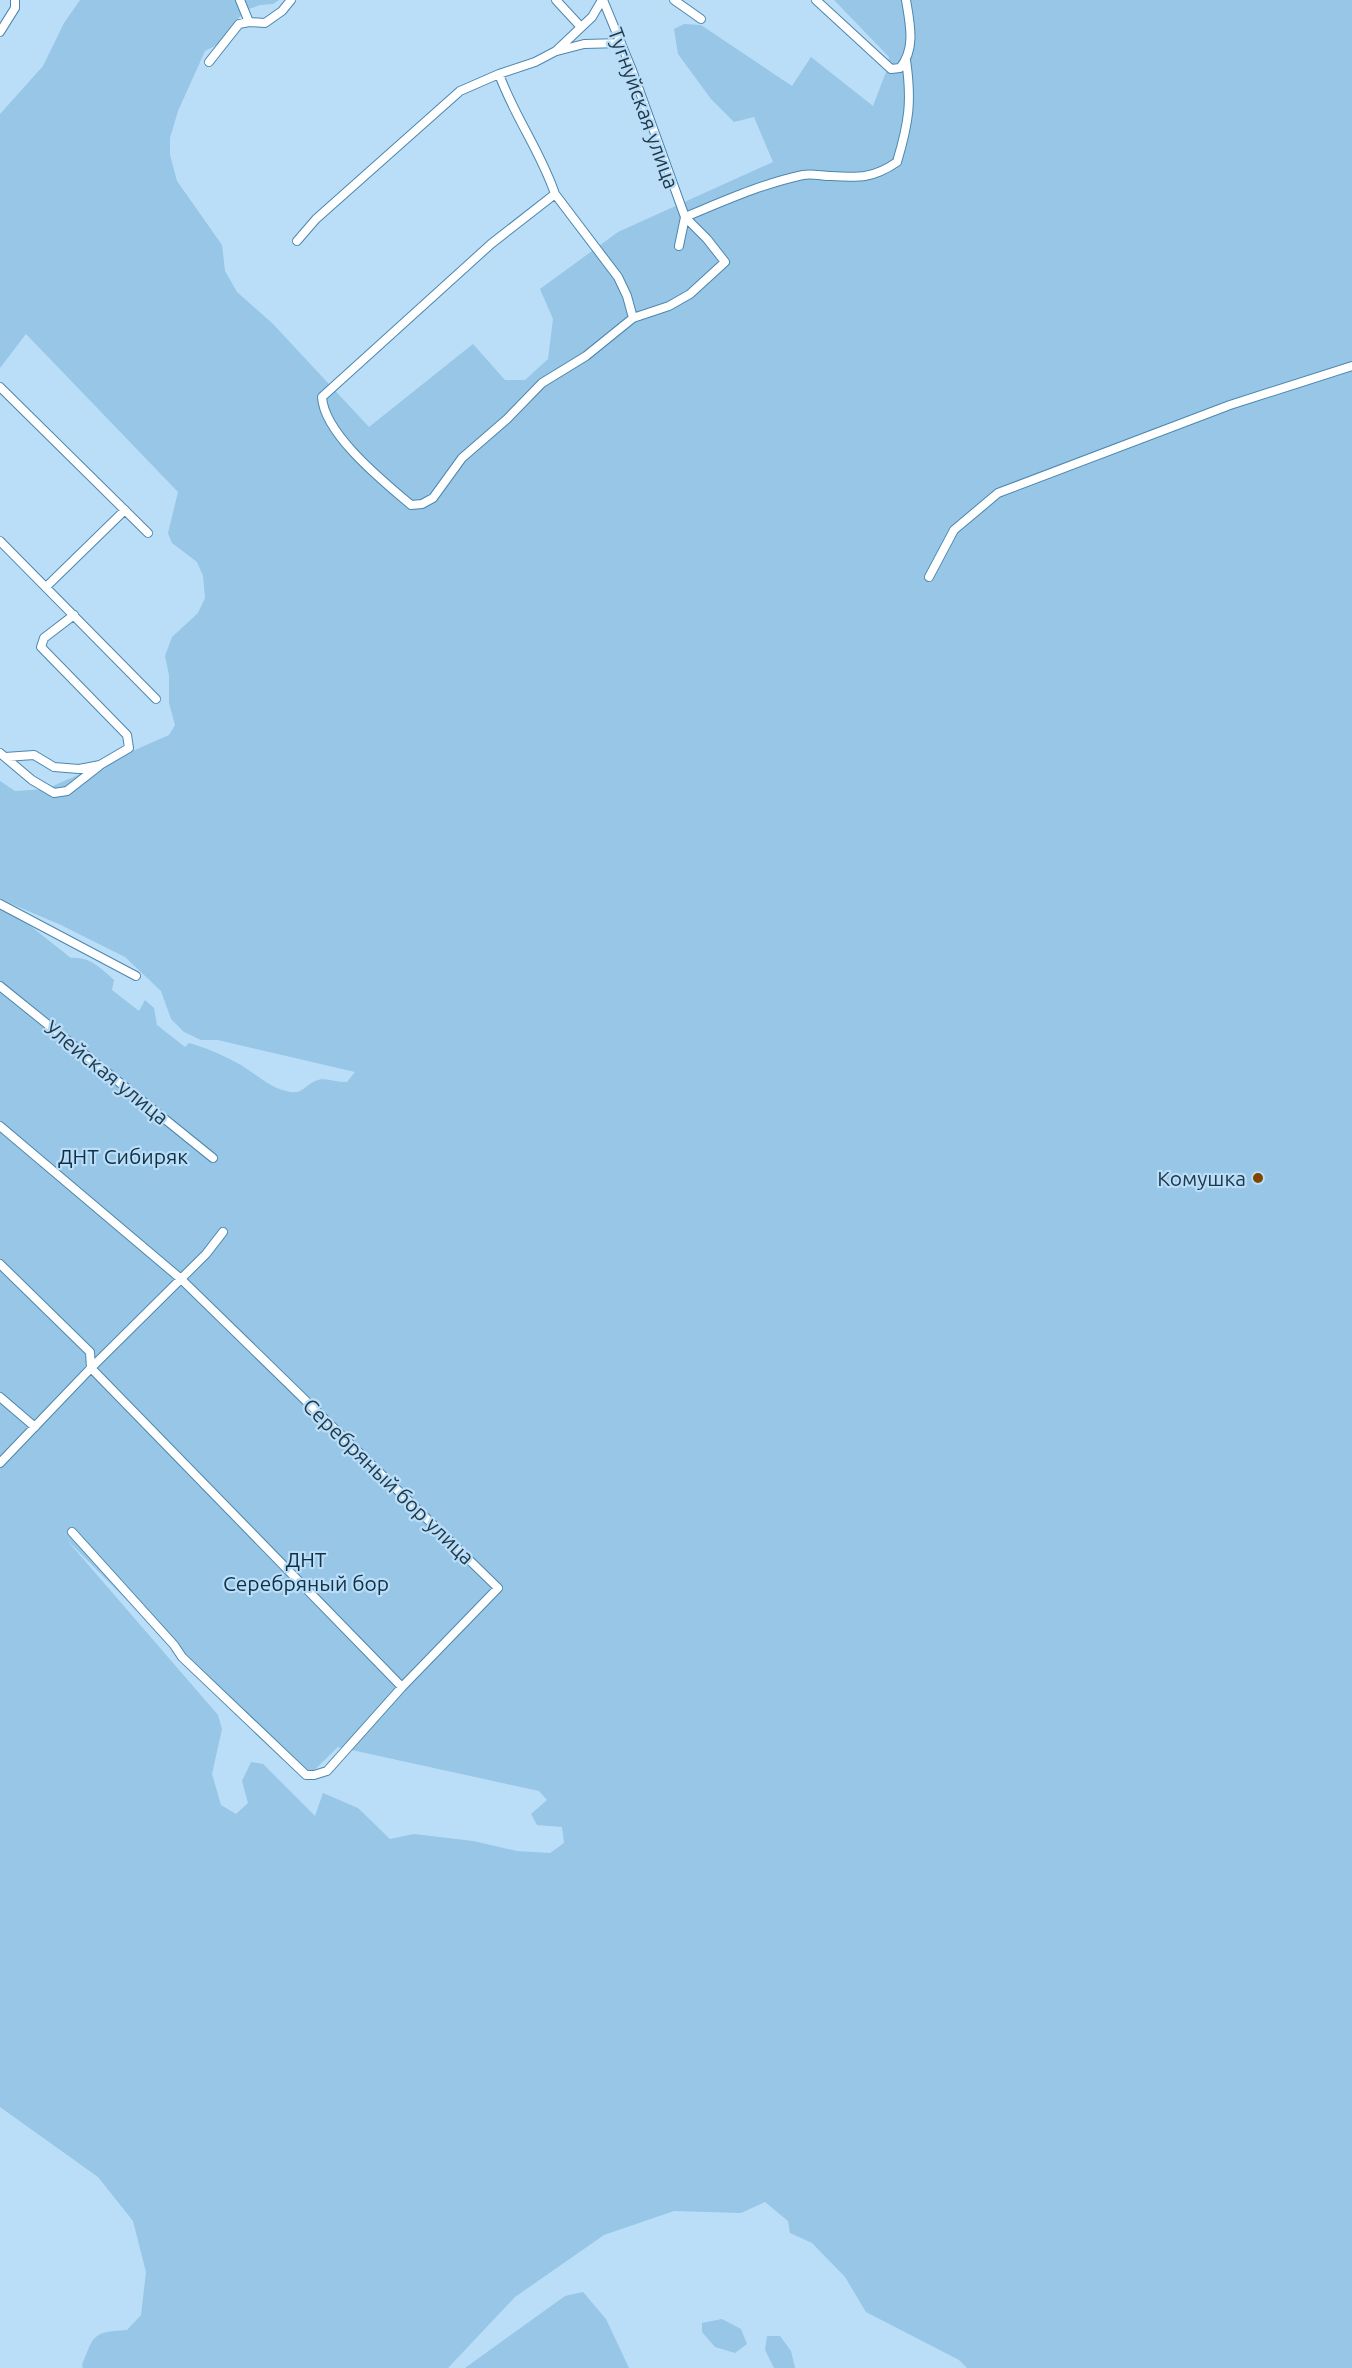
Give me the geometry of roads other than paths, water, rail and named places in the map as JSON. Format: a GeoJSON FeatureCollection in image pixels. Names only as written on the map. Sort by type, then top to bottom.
{"type":"FeatureCollection","features":[{"type":"Feature","properties":{"kind":"street"},"geometry":{"type":"LineString","coordinates":[[0,32],[15,8],[15,0]]}},
{"type":"Feature","properties":{"kind":"street"},"geometry":{"type":"LineString","coordinates":[[240,0],[249,22]]}},
{"type":"Feature","properties":{"kind":"street"},"geometry":{"type":"LineString","coordinates":[[209,62],[240,24],[265,23],[282,11],[291,0]]}},
{"type":"Feature","properties":{"kind":"street"},"geometry":{"type":"LineString","coordinates":[[556,0],[581,27]]}},
{"type":"Feature","properties":{"kind":"street"},"geometry":{"type":"LineString","coordinates":[[556,51],[592,17],[602,0]]}},
{"type":"Feature","properties":{"kind":"street","name":"Тугнуйская улица"},"geometry":{"type":"LineString","coordinates":[[602,0],[621,43],[685,217]]}},
{"type":"Feature","properties":{"kind":"street"},"geometry":{"type":"LineString","coordinates":[[674,0],[701,19]]}},
{"type":"Feature","properties":{"kind":"street"},"geometry":{"type":"LineString","coordinates":[[816,0],[891,69],[900,68],[906,60],[911,45],[906,0]]}},
{"type":"Feature","properties":{"kind":"street"},"geometry":{"type":"LineString","coordinates":[[297,241],[316,219],[460,91],[535,62],[556,51],[584,44],[621,43]]}},
{"type":"Feature","properties":{"kind":"street"},"geometry":{"type":"LineString","coordinates":[[685,217],[747,190],[779,180],[807,174],[853,177],[880,173],[897,162],[910,114],[906,60]]}},
{"type":"Feature","properties":{"kind":"street"},"geometry":{"type":"LineString","coordinates":[[499,74],[505,91],[545,166],[555,194],[618,277],[627,296],[633,318]]}},
{"type":"Feature","properties":{"kind":"street"},"geometry":{"type":"LineString","coordinates":[[555,194],[491,244],[322,397],[322,405],[339,436],[368,467],[411,506],[422,504],[433,498],[462,458],[507,419],[542,383],[586,356],[633,318],[669,306],[690,294],[725,262],[707,239],[685,217]]}},
{"type":"Feature","properties":{"kind":"street"},"geometry":{"type":"LineString","coordinates":[[680,246],[685,217]]}},
{"type":"Feature","properties":{"kind":"street"},"geometry":{"type":"LineString","coordinates":[[929,577],[954,530],[998,493],[1230,405],[1352,366]]}},
{"type":"Feature","properties":{"kind":"street"},"geometry":{"type":"LineString","coordinates":[[0,387],[148,533]]}},
{"type":"Feature","properties":{"kind":"street"},"geometry":{"type":"LineString","coordinates":[[46,587],[125,510]]}},
{"type":"Feature","properties":{"kind":"street"},"geometry":{"type":"LineString","coordinates":[[0,542],[156,699]]}},
{"type":"Feature","properties":{"kind":"street"},"geometry":{"type":"LineString","coordinates":[[3,755],[32,780],[54,793],[67,791],[100,765],[129,748],[128,735],[41,647],[44,638],[74,615]]}},
{"type":"Feature","properties":{"kind":"street"},"geometry":{"type":"LineString","coordinates":[[3,755],[34,755],[54,767],[79,769],[100,765]]}},
{"type":"Feature","properties":{"kind":"street"},"geometry":{"type":"LineString","coordinates":[[0,904],[136,976]]}},
{"type":"Feature","properties":{"kind":"street","name":"Улейская улица"},"geometry":{"type":"LineString","coordinates":[[0,986],[213,1158]]}},
{"type":"Feature","properties":{"kind":"street"},"geometry":{"type":"LineString","coordinates":[[0,1126],[181,1279]]}},
{"type":"Feature","properties":{"kind":"street"},"geometry":{"type":"LineString","coordinates":[[0,1463],[91,1368],[206,1254],[223,1232]]}},
{"type":"Feature","properties":{"kind":"street"},"geometry":{"type":"LineString","coordinates":[[0,1264],[90,1352],[91,1368],[402,1687]]}},
{"type":"Feature","properties":{"kind":"street","name":"Серебряный бор улица"},"geometry":{"type":"LineString","coordinates":[[72,1532],[174,1645],[182,1657],[306,1775],[314,1776],[327,1771],[402,1687],[498,1588],[181,1279]]}},
{"type":"Feature","properties":{"kind":"street"},"geometry":{"type":"LineString","coordinates":[[0,1397],[35,1427]]}},
{"type":"Feature","properties":{"kind":"place","name":"Комушка"},"geometry":{"type":"Point","coordinates":[1258,1178]}},
{"type":"Feature","properties":{"kind":"park label","name":"ДНТ Сибиряк"},"geometry":{"type":"Point","coordinates":[123,1156]}},
{"type":"Feature","properties":{"kind":"park label","name":"ДНТ Серебряный бор"},"geometry":{"type":"Point","coordinates":[306,1571]}}]}
